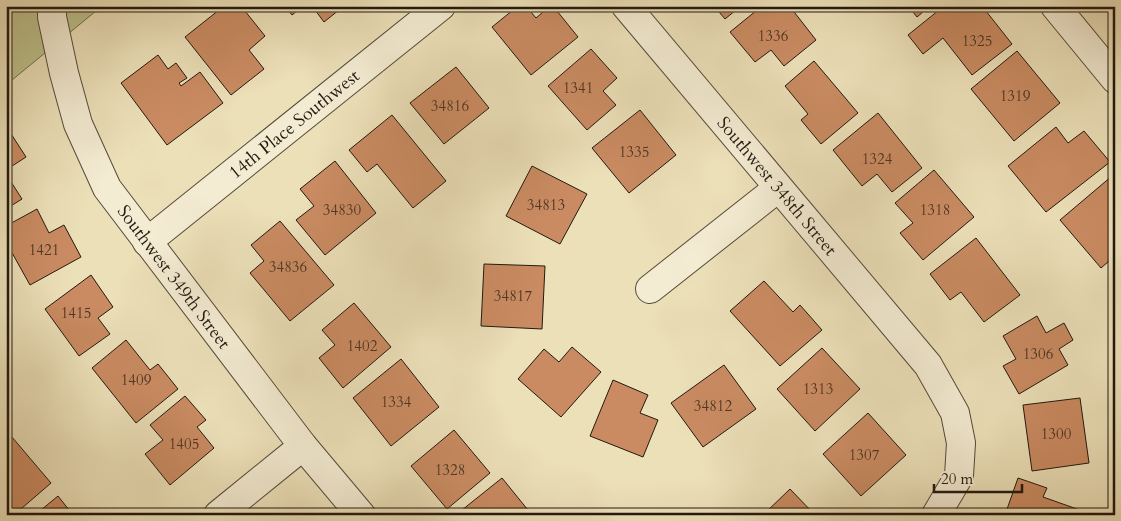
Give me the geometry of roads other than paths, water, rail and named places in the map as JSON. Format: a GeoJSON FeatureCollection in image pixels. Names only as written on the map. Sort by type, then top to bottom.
{"type":"FeatureCollection","features":[{"type":"Feature","properties":{"kind":"street","name":"Southwest 349th Street"},"geometry":{"type":"LineString","coordinates":[[52,6],[52,18],[64,73],[78,124],[107,188],[303,446],[361,515]]}},
{"type":"Feature","properties":{"kind":"street","name":"14th Place Southwest"},"geometry":{"type":"LineString","coordinates":[[148,242],[441,6]]}},
{"type":"Feature","properties":{"kind":"street","name":"Southwest 348th Street"},"geometry":{"type":"LineString","coordinates":[[626,6],[928,365],[955,413],[962,443],[959,476],[936,515]]}},
{"type":"Feature","properties":{"kind":"street"},"geometry":{"type":"LineString","coordinates":[[1055,6],[1115,79]]}},
{"type":"Feature","properties":{"kind":"street"},"geometry":{"type":"LineString","coordinates":[[650,289],[778,188]]}},
{"type":"Feature","properties":{"kind":"street"},"geometry":{"type":"LineString","coordinates":[[218,515],[303,446]]}}]}
